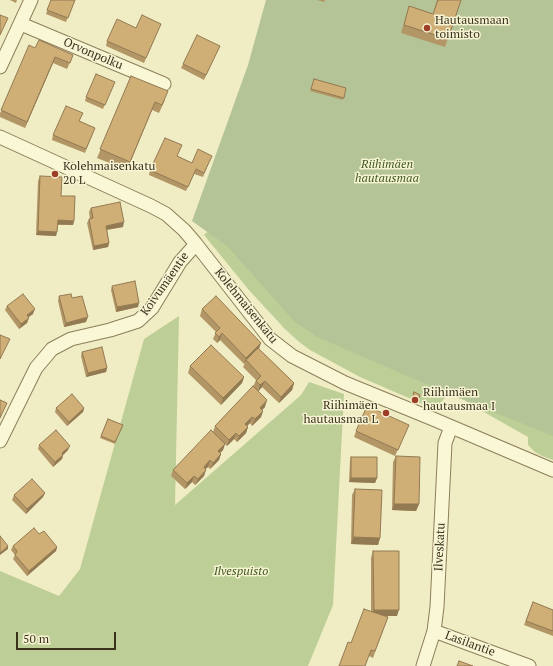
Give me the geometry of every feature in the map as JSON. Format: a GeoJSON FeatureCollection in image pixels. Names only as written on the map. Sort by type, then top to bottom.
{"type":"FeatureCollection","features":[{"type":"Feature","properties":{"kind":"street"},"geometry":{"type":"LineString","coordinates":[[0,67],[31,0]]}},
{"type":"Feature","properties":{"kind":"street","name":"Orvonpolku"},"geometry":{"type":"LineString","coordinates":[[21,24],[164,84]]}},
{"type":"Feature","properties":{"kind":"street","name":"Kolehmaisenkatu"},"geometry":{"type":"LineString","coordinates":[[0,137],[158,210],[174,220],[196,244],[270,339],[292,356],[345,384],[553,470]]}},
{"type":"Feature","properties":{"kind":"street","name":"Koivumäentie"},"geometry":{"type":"LineString","coordinates":[[0,440],[36,368],[52,349],[71,339],[138,322],[152,308],[180,262],[196,244]]}},
{"type":"Feature","properties":{"kind":"street","name":"Ilveskatu"},"geometry":{"type":"LineString","coordinates":[[422,666],[434,631],[445,443],[451,427]]}},
{"type":"Feature","properties":{"kind":"street","name":"Lasilantie"},"geometry":{"type":"LineString","coordinates":[[434,631],[529,666]]}},
{"type":"Feature","properties":{"kind":"green space","name":"Riihimäen hautausmaa"},"geometry":{"type":"Polygon","coordinates":[[[266,0],[553,0],[553,436],[449,394],[317,337],[294,321],[227,246],[192,221],[248,65],[266,0]]]}},
{"type":"Feature","properties":{"kind":"green space"},"geometry":{"type":"Polygon","coordinates":[[[209,230],[451,389],[449,394],[438,405],[432,408],[360,377],[310,350],[284,328],[248,289],[204,235],[209,230]]]}},
{"type":"Feature","properties":{"kind":"green space","name":"Ilvespuisto"},"geometry":{"type":"Polygon","coordinates":[[[179,316],[175,505],[301,395],[309,382],[344,394],[333,605],[308,666],[0,666],[0,571],[59,596],[80,569],[144,339],[179,316]]]}},
{"type":"Feature","properties":{"kind":"green space"},"geometry":{"type":"Polygon","coordinates":[[[465,395],[553,432],[553,460],[535,452],[528,445],[528,437],[468,403],[464,399],[465,395]]]}},
{"type":"Feature","properties":{"kind":"building"},"geometry":{"type":"Polygon","coordinates":[[[51,0],[75,0],[68,18],[47,10],[51,0]]]}},
{"type":"Feature","properties":{"kind":"building","name":"Hautausmaan toimisto"},"geometry":{"type":"Polygon","coordinates":[[[438,0],[461,0],[448,39],[404,25],[409,6],[433,14],[438,0]]]}},
{"type":"Feature","properties":{"kind":"building"},"geometry":{"type":"Polygon","coordinates":[[[0,15],[8,18],[0,35],[0,15]]]}},
{"type":"Feature","properties":{"kind":"building"},"geometry":{"type":"Polygon","coordinates":[[[142,15],[161,24],[146,58],[107,41],[117,19],[136,28],[142,15]]]}},
{"type":"Feature","properties":{"kind":"building"},"geometry":{"type":"Polygon","coordinates":[[[197,35],[220,46],[206,75],[183,64],[197,35]]]}},
{"type":"Feature","properties":{"kind":"building"},"geometry":{"type":"Polygon","coordinates":[[[39,40],[73,55],[70,63],[55,57],[27,122],[1,110],[29,45],[35,48],[39,40]]]}},
{"type":"Feature","properties":{"kind":"building"},"geometry":{"type":"Polygon","coordinates":[[[96,74],[115,82],[105,105],[86,97],[96,74]]]}},
{"type":"Feature","properties":{"kind":"building"},"geometry":{"type":"Polygon","coordinates":[[[131,76],[168,91],[162,105],[155,102],[130,162],[100,149],[131,76]]]}},
{"type":"Feature","properties":{"kind":"building"},"geometry":{"type":"Polygon","coordinates":[[[314,79],[346,88],[344,98],[311,89],[314,79]]]}},
{"type":"Feature","properties":{"kind":"building"},"geometry":{"type":"Polygon","coordinates":[[[66,106],[83,113],[79,121],[95,128],[86,149],[53,135],[66,106]]]}},
{"type":"Feature","properties":{"kind":"building"},"geometry":{"type":"Polygon","coordinates":[[[165,138],[182,145],[177,156],[192,163],[198,149],[212,156],[204,173],[196,169],[188,187],[150,170],[165,138]]]}},
{"type":"Feature","properties":{"kind":"building"},"geometry":{"type":"Polygon","coordinates":[[[40,176],[62,177],[61,196],[75,196],[74,221],[58,220],[57,232],[38,231],[40,176]]]}},
{"type":"Feature","properties":{"kind":"building"},"geometry":{"type":"Polygon","coordinates":[[[120,202],[124,222],[106,226],[109,243],[94,246],[89,219],[93,218],[91,208],[120,202]]]}},
{"type":"Feature","properties":{"kind":"building"},"geometry":{"type":"Polygon","coordinates":[[[135,281],[139,303],[117,307],[112,286],[135,281]]]}},
{"type":"Feature","properties":{"kind":"building"},"geometry":{"type":"Polygon","coordinates":[[[23,294],[35,309],[27,315],[29,318],[21,324],[7,306],[23,294]]]}},
{"type":"Feature","properties":{"kind":"building"},"geometry":{"type":"Polygon","coordinates":[[[71,294],[72,298],[82,296],[88,317],[66,323],[59,296],[71,294]]]}},
{"type":"Feature","properties":{"kind":"building"},"geometry":{"type":"Polygon","coordinates":[[[216,296],[261,343],[246,358],[222,333],[219,337],[215,333],[220,328],[202,309],[216,296]]]}},
{"type":"Feature","properties":{"kind":"building"},"geometry":{"type":"Polygon","coordinates":[[[0,335],[10,339],[0,359],[0,335]]]}},
{"type":"Feature","properties":{"kind":"building"},"geometry":{"type":"Polygon","coordinates":[[[211,345],[244,377],[223,398],[190,366],[211,345]]]}},
{"type":"Feature","properties":{"kind":"building"},"geometry":{"type":"Polygon","coordinates":[[[102,347],[107,368],[88,373],[82,352],[102,347]]]}},
{"type":"Feature","properties":{"kind":"building"},"geometry":{"type":"Polygon","coordinates":[[[258,348],[294,383],[281,397],[265,381],[260,385],[256,381],[261,376],[246,360],[258,348]]]}},
{"type":"Feature","properties":{"kind":"building"},"geometry":{"type":"Polygon","coordinates":[[[253,386],[267,400],[260,408],[263,411],[255,419],[252,417],[245,424],[248,427],[239,436],[236,433],[229,440],[215,426],[253,386]]]}},
{"type":"Feature","properties":{"kind":"building"},"geometry":{"type":"Polygon","coordinates":[[[414,392],[420,395],[419,398],[413,395],[414,392]]]}},
{"type":"Feature","properties":{"kind":"building"},"geometry":{"type":"Polygon","coordinates":[[[72,394],[84,408],[69,422],[56,408],[72,394]]]}},
{"type":"Feature","properties":{"kind":"building"},"geometry":{"type":"Polygon","coordinates":[[[0,400],[7,403],[0,418],[0,400]]]}},
{"type":"Feature","properties":{"kind":"building"},"geometry":{"type":"Polygon","coordinates":[[[367,406],[409,425],[398,450],[356,431],[367,406]]]}},
{"type":"Feature","properties":{"kind":"building"},"geometry":{"type":"Polygon","coordinates":[[[108,419],[123,425],[115,442],[101,436],[108,419]]]}},
{"type":"Feature","properties":{"kind":"building"},"geometry":{"type":"Polygon","coordinates":[[[56,430],[70,446],[55,462],[39,445],[56,430]]]}},
{"type":"Feature","properties":{"kind":"building"},"geometry":{"type":"Polygon","coordinates":[[[211,430],[225,444],[218,451],[221,454],[213,463],[210,460],[204,467],[206,470],[198,479],[194,476],[187,483],[173,470],[211,430]]]}},
{"type":"Feature","properties":{"kind":"building"},"geometry":{"type":"Polygon","coordinates":[[[396,456],[420,457],[419,504],[394,504],[396,456]]]}},
{"type":"Feature","properties":{"kind":"building"},"geometry":{"type":"Polygon","coordinates":[[[351,457],[377,457],[377,478],[351,478],[351,457]]]}},
{"type":"Feature","properties":{"kind":"building"},"geometry":{"type":"Polygon","coordinates":[[[32,479],[45,493],[27,509],[14,495],[32,479]]]}},
{"type":"Feature","properties":{"kind":"building"},"geometry":{"type":"Polygon","coordinates":[[[355,489],[382,490],[380,538],[353,537],[355,489]]]}},
{"type":"Feature","properties":{"kind":"building"},"geometry":{"type":"Polygon","coordinates":[[[34,528],[39,534],[44,531],[57,547],[29,571],[15,555],[17,551],[13,546],[34,528]]]}},
{"type":"Feature","properties":{"kind":"building"},"geometry":{"type":"Polygon","coordinates":[[[0,536],[8,546],[0,553],[0,536]]]}},
{"type":"Feature","properties":{"kind":"building"},"geometry":{"type":"Polygon","coordinates":[[[373,551],[399,551],[399,610],[374,610],[373,551]]]}},
{"type":"Feature","properties":{"kind":"building"},"geometry":{"type":"Polygon","coordinates":[[[533,602],[553,610],[553,631],[526,621],[533,602]]]}},
{"type":"Feature","properties":{"kind":"building"},"geometry":{"type":"Polygon","coordinates":[[[364,609],[388,617],[375,651],[371,650],[365,666],[339,666],[348,642],[351,643],[364,609]]]}},
{"type":"Feature","properties":{"kind":"building"},"geometry":{"type":"Polygon","coordinates":[[[459,661],[473,666],[457,666],[459,661]]]}},
{"type":"Feature","properties":{"kind":"place","name":"Hautausmaan toimisto"},"geometry":{"type":"Point","coordinates":[427,28]}},
{"type":"Feature","properties":{"kind":"place","name":"Kolehmaisenkatu 20 L"},"geometry":{"type":"Point","coordinates":[55,174]}},
{"type":"Feature","properties":{"kind":"place","name":"Riihimäen hautausmaa I"},"geometry":{"type":"Point","coordinates":[415,400]}},
{"type":"Feature","properties":{"kind":"place","name":"Riihimäen hautausmaa L"},"geometry":{"type":"Point","coordinates":[386,413]}}]}
